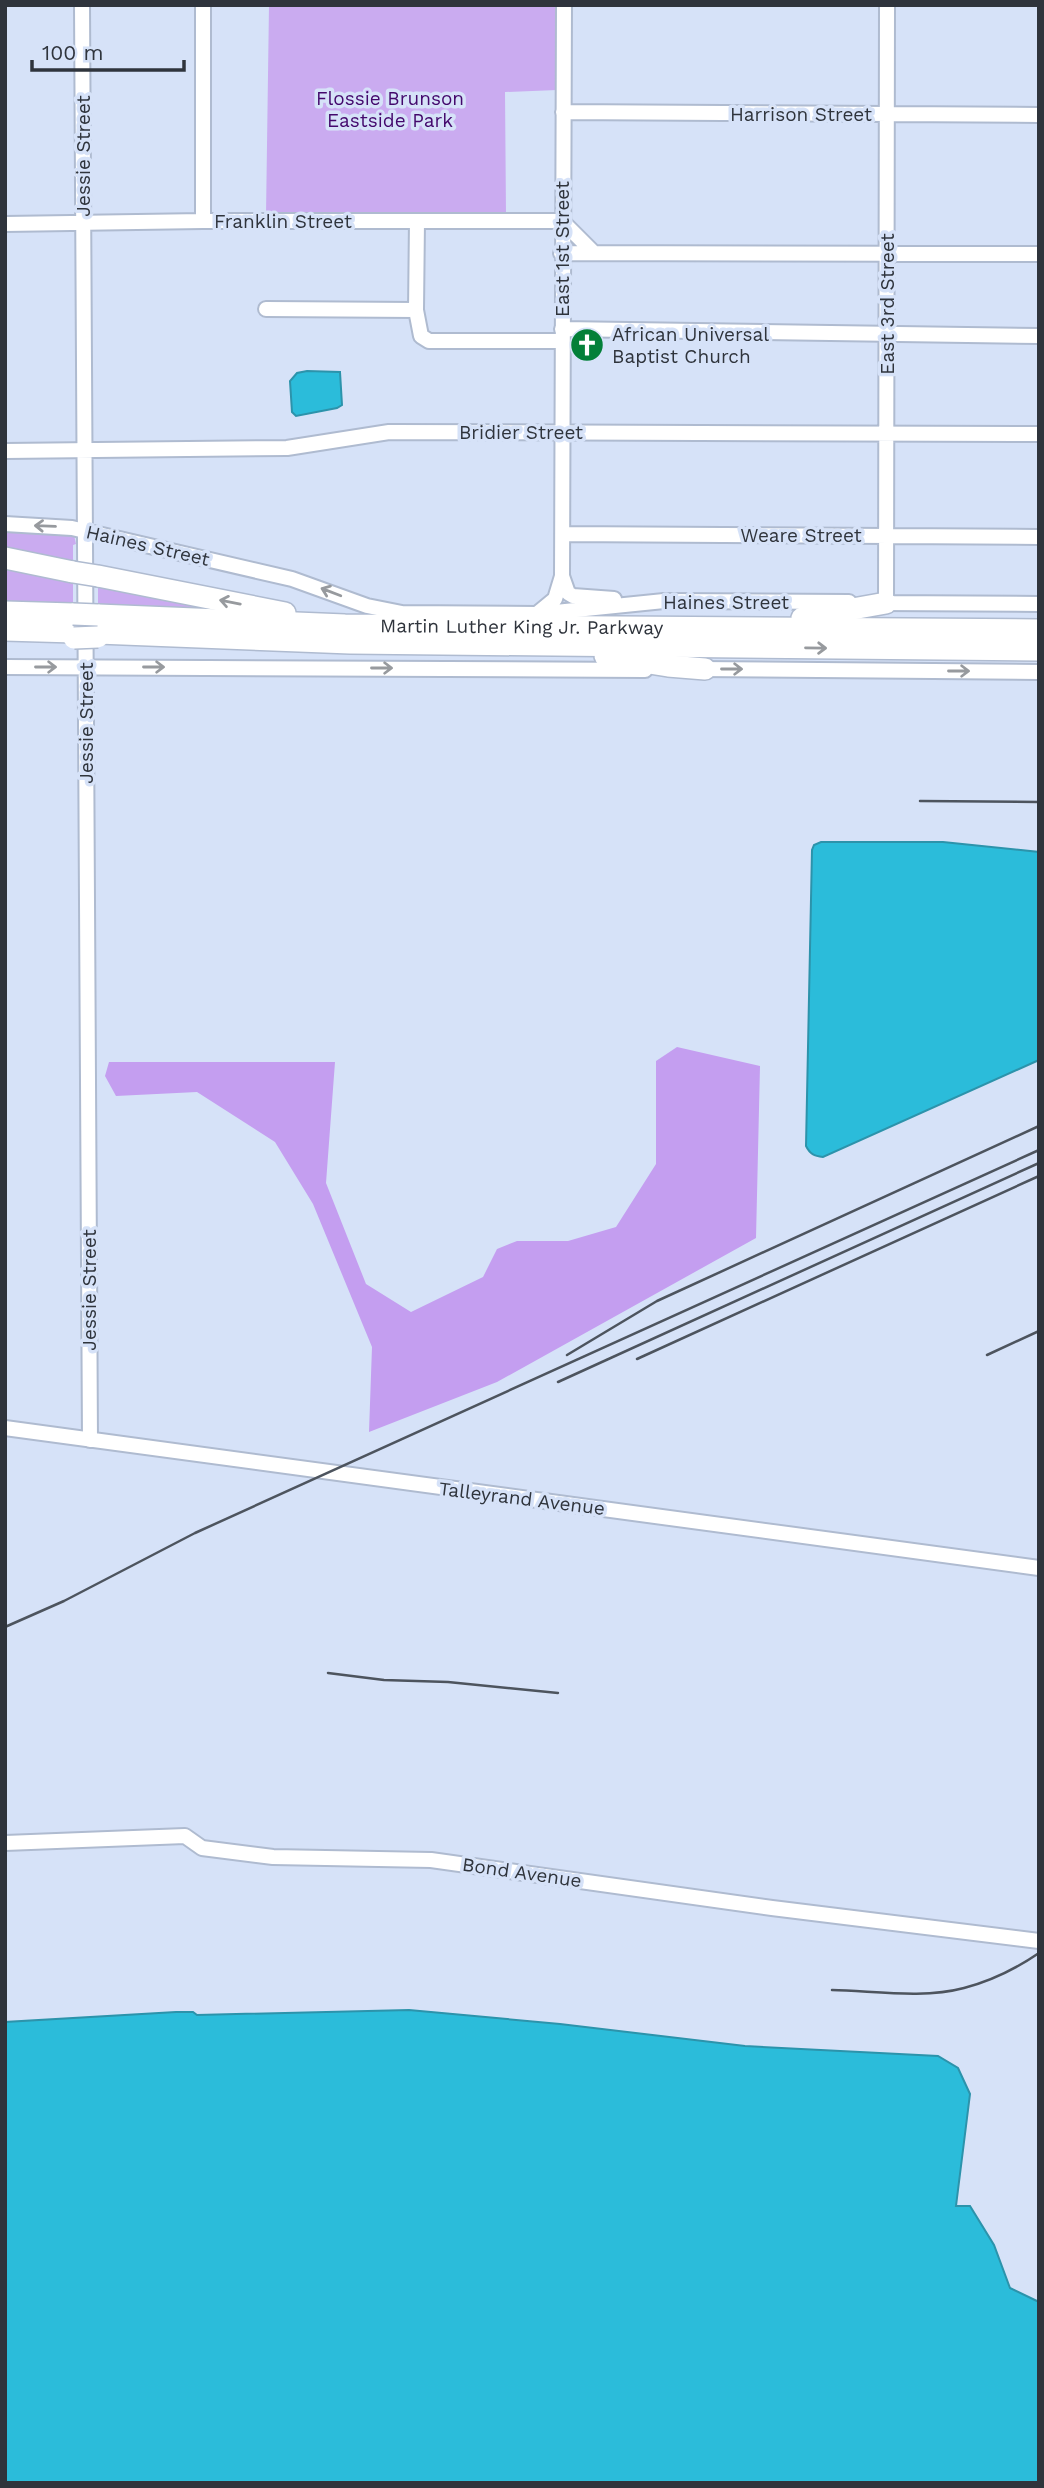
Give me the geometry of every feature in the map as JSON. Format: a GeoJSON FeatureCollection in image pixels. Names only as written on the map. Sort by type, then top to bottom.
{"type":"FeatureCollection","features":[{"type":"Feature","properties":{"kind":"highway"},"geometry":{"type":"LineString","coordinates":[[5,558],[345,625]]}},
{"type":"Feature","properties":{"kind":"highway"},"geometry":{"type":"LineString","coordinates":[[710,628],[814,617],[886,603]]}},
{"type":"Feature","properties":{"kind":"highway","name":"Martin Luther King Jr. Parkway"},"geometry":{"type":"LineString","coordinates":[[5,612],[74,628]]}},
{"type":"Feature","properties":{"kind":"highway","name":"Martin Luther King Jr. Parkway"},"geometry":{"type":"LineString","coordinates":[[5,630],[345,625],[1039,630]]}},
{"type":"Feature","properties":{"kind":"highway"},"geometry":{"type":"LineString","coordinates":[[5,639],[74,628]]}},
{"type":"Feature","properties":{"kind":"highway","name":"Martin Luther King Jr. Parkway"},"geometry":{"type":"LineString","coordinates":[[98,628],[178,636],[350,643],[1039,650]]}},
{"type":"Feature","properties":{"kind":"highway"},"geometry":{"type":"LineString","coordinates":[[527,645],[705,669]]}},
{"type":"Feature","properties":{"kind":"street","name":"Jessie Street"},"geometry":{"type":"LineString","coordinates":[[82,5],[90,1440]]}},
{"type":"Feature","properties":{"kind":"street"},"geometry":{"type":"LineString","coordinates":[[203,5],[204,221]]}},
{"type":"Feature","properties":{"kind":"street","name":"East 1st Street"},"geometry":{"type":"LineString","coordinates":[[536,614],[545,610],[555,599],[562,576],[561,253],[564,5]]}},
{"type":"Feature","properties":{"kind":"street","name":"East 3rd Street"},"geometry":{"type":"LineString","coordinates":[[886,603],[887,5]]}},
{"type":"Feature","properties":{"kind":"street","name":"Harrison Street"},"geometry":{"type":"LineString","coordinates":[[563,113],[1039,115]]}},
{"type":"Feature","properties":{"kind":"street"},"geometry":{"type":"LineString","coordinates":[[417,221],[416,310],[419,332],[429,341],[562,335],[1039,335]]}},
{"type":"Feature","properties":{"kind":"street","name":"Franklin Street"},"geometry":{"type":"LineString","coordinates":[[5,224],[562,221]]}},
{"type":"Feature","properties":{"kind":"street"},"geometry":{"type":"LineString","coordinates":[[562,221],[594,253]]}},
{"type":"Feature","properties":{"kind":"street"},"geometry":{"type":"LineString","coordinates":[[561,253],[1039,254]]}},
{"type":"Feature","properties":{"kind":"street"},"geometry":{"type":"LineString","coordinates":[[266,309],[416,310]]}},
{"type":"Feature","properties":{"kind":"street","name":"Bridier Street"},"geometry":{"type":"LineString","coordinates":[[5,452],[288,448],[389,432],[1039,434]]}},
{"type":"Feature","properties":{"kind":"street","name":"Haines Street"},"geometry":{"type":"LineString","coordinates":[[5,524],[62,526],[292,579],[388,611],[536,614],[664,601],[1039,604]]}},
{"type":"Feature","properties":{"kind":"street","name":"Weare Street"},"geometry":{"type":"LineString","coordinates":[[563,534],[1039,537]]}},
{"type":"Feature","properties":{"kind":"street"},"geometry":{"type":"LineString","coordinates":[[562,576],[568,593],[573,597],[664,601]]}},
{"type":"Feature","properties":{"kind":"street"},"geometry":{"type":"LineString","coordinates":[[5,667],[1039,672]]}},
{"type":"Feature","properties":{"kind":"street","name":"Talleyrand Avenue"},"geometry":{"type":"LineString","coordinates":[[5,1428],[1039,1568]]}},
{"type":"Feature","properties":{"kind":"street","name":"Bond Avenue"},"geometry":{"type":"LineString","coordinates":[[5,1843],[185,1836],[202,1849],[273,1857],[431,1860],[772,1908],[1039,1941]]}},
{"type":"Feature","properties":{"kind":"green space","name":"Flossie Brunson Eastside Park"},"geometry":{"type":"Polygon","coordinates":[[[269,5],[557,5],[557,90],[505,92],[506,215],[266,215],[269,5]]]}},
{"type":"Feature","properties":{"kind":"green space"},"geometry":{"type":"Polygon","coordinates":[[[5,527],[36,528],[74,535],[76,544],[73,545],[73,563],[5,548],[5,527]]]}},
{"type":"Feature","properties":{"kind":"green space"},"geometry":{"type":"Polygon","coordinates":[[[5,563],[73,578],[73,604],[5,603],[5,563]]]}},
{"type":"Feature","properties":{"kind":"green space"},"geometry":{"type":"Polygon","coordinates":[[[98,584],[252,612],[98,605],[98,584]]]}},
{"type":"Feature","properties":{"kind":"shaded area"},"geometry":{"type":"Polygon","coordinates":[[[677,1047],[760,1066],[756,1238],[497,1382],[369,1432],[372,1347],[313,1204],[275,1142],[197,1092],[116,1096],[105,1076],[109,1062],[335,1062],[326,1183],[366,1284],[411,1312],[483,1277],[497,1249],[517,1241],[568,1241],[616,1227],[656,1164],[656,1061],[677,1047]]]}},
{"type":"Feature","properties":{"kind":"water"},"geometry":{"type":"Polygon","coordinates":[[[340,372],[342,405],[296,416],[292,412],[290,381],[297,373],[340,372]]]}},
{"type":"Feature","properties":{"kind":"water"},"geometry":{"type":"Polygon","coordinates":[[[821,842],[943,842],[1039,852],[1039,1060],[823,1157],[813,1154],[806,1146],[812,850],[814,845],[821,842]]]}},
{"type":"Feature","properties":{"kind":"water"},"geometry":{"type":"Polygon","coordinates":[[[409,2010],[560,2024],[745,2046],[938,2056],[958,2068],[970,2094],[956,2206],[970,2206],[994,2245],[1010,2288],[1039,2302],[1039,2483],[5,2483],[5,2022],[176,2012],[193,2012],[197,2015],[409,2010]]]}},
{"type":"Feature","properties":{"kind":"railway"},"geometry":{"type":"LineString","coordinates":[[920,801],[1039,802]]}},
{"type":"Feature","properties":{"kind":"railway"},"geometry":{"type":"LineString","coordinates":[[567,1355],[657,1301],[1039,1126]]}},
{"type":"Feature","properties":{"kind":"railway"},"geometry":{"type":"LineString","coordinates":[[5,1627],[64,1601],[195,1533],[1039,1150]]}},
{"type":"Feature","properties":{"kind":"railway"},"geometry":{"type":"LineString","coordinates":[[558,1382],[1039,1163]]}},
{"type":"Feature","properties":{"kind":"railway"},"geometry":{"type":"LineString","coordinates":[[637,1359],[1039,1176]]}},
{"type":"Feature","properties":{"kind":"railway"},"geometry":{"type":"LineString","coordinates":[[987,1355],[1039,1331]]}},
{"type":"Feature","properties":{"kind":"railway"},"geometry":{"type":"LineString","coordinates":[[328,1673],[384,1680],[448,1682],[558,1693]]}},
{"type":"Feature","properties":{"kind":"railway"},"geometry":{"type":"LineString","coordinates":[[832,1990],[916,1994],[948,1991],[994,1978],[1039,1953]]}},
{"type":"Feature","properties":{"kind":"place","name":"African Universal Baptist Church"},"geometry":{"type":"Point","coordinates":[587,345]}}]}
